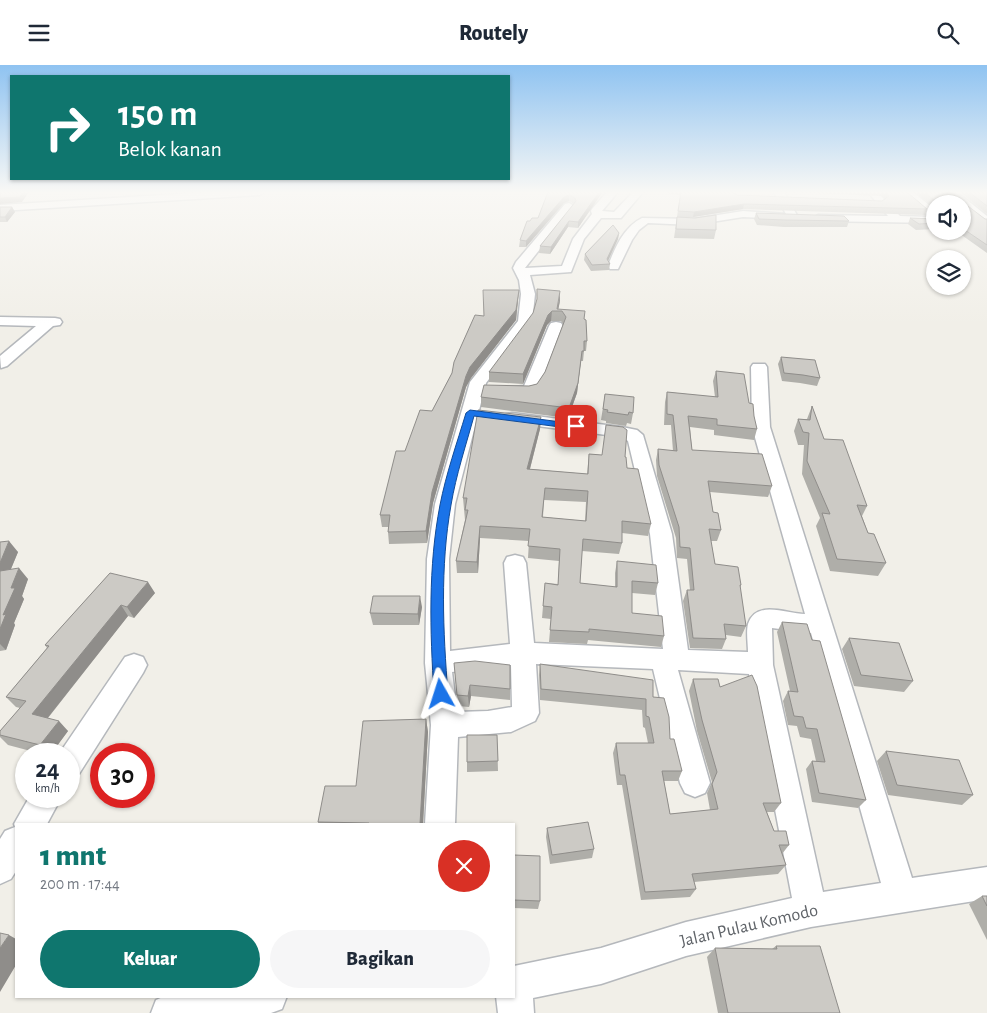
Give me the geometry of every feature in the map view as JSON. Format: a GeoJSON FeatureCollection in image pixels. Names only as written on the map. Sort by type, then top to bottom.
{"type":"FeatureCollection","features":[{"type":"Feature","properties":{"kind":"street"},"geometry":{"type":"LineString","coordinates":[[476,388],[489,366],[525,322],[529,303],[527,281],[519,268],[544,236]]}},
{"type":"Feature","properties":{"kind":"street"},"geometry":{"type":"LineString","coordinates":[[522,273],[567,269],[574,246],[580,236]]}},
{"type":"Feature","properties":{"kind":"street"},"geometry":{"type":"LineString","coordinates":[[614,266],[620,248],[630,236]]}},
{"type":"Feature","properties":{"kind":"street"},"geometry":{"type":"LineString","coordinates":[[0,321],[53,322],[5,364]]}},
{"type":"Feature","properties":{"kind":"street"},"geometry":{"type":"LineString","coordinates":[[476,388],[516,392],[530,390],[556,326]]}},
{"type":"Feature","properties":{"kind":"street"},"geometry":{"type":"LineString","coordinates":[[759,367],[761,427],[901,895]]}},
{"type":"Feature","properties":{"kind":"street"},"geometry":{"type":"LineString","coordinates":[[440,823],[445,725],[438,663],[440,541],[445,503],[486,415],[476,388]]}},
{"type":"Feature","properties":{"kind":"street"},"geometry":{"type":"LineString","coordinates":[[486,415],[622,432],[631,434],[636,439],[660,534],[670,660],[695,783]]}},
{"type":"Feature","properties":{"kind":"street"},"geometry":{"type":"LineString","coordinates":[[445,725],[510,720],[522,717],[527,709],[515,563]]}},
{"type":"Feature","properties":{"kind":"street"},"geometry":{"type":"LineString","coordinates":[[811,910],[760,665],[760,625],[766,618],[803,624],[819,623]]}},
{"type":"Feature","properties":{"kind":"street"},"geometry":{"type":"LineString","coordinates":[[438,663],[523,653],[753,663],[760,665]]}},
{"type":"Feature","properties":{"kind":"street"},"geometry":{"type":"LineString","coordinates":[[80,747],[134,665]]}},
{"type":"Feature","properties":{"kind":"street"},"geometry":{"type":"LineString","coordinates":[[30,823],[39,808]]}},
{"type":"Feature","properties":{"kind":"street"},"geometry":{"type":"LineString","coordinates":[[0,868],[15,844]]}},
{"type":"Feature","properties":{"kind":"street","name":"Jalan Pulau Komodo"},"geometry":{"type":"LineString","coordinates":[[515,984],[601,966],[686,939],[811,910],[987,883]]}},
{"type":"Feature","properties":{"kind":"street"},"geometry":{"type":"LineString","coordinates":[[170,1013],[257,998]]}},
{"type":"Feature","properties":{"kind":"street"},"geometry":{"type":"LineString","coordinates":[[515,998],[516,1013]]}},
{"type":"Feature","properties":{"kind":"building"},"geometry":{"type":"Polygon","coordinates":[[[521,236],[530,236],[526,241],[520,240],[521,236]]]}},
{"type":"Feature","properties":{"kind":"building"},"geometry":{"type":"Polygon","coordinates":[[[548,236],[558,236],[551,247],[540,246],[548,236]]]}},
{"type":"Feature","properties":{"kind":"building"},"geometry":{"type":"Polygon","coordinates":[[[602,236],[618,236],[607,259],[610,264],[592,265],[585,254],[602,236]]]}},
{"type":"Feature","properties":{"kind":"building"},"geometry":{"type":"Polygon","coordinates":[[[974,236],[987,236],[987,245],[974,236]]]}},
{"type":"Feature","properties":{"kind":"building"},"geometry":{"type":"Polygon","coordinates":[[[537,289],[560,291],[557,309],[585,311],[584,319],[586,320],[587,341],[584,341],[578,383],[569,408],[481,397],[484,385],[529,386],[537,384],[545,372],[566,317],[562,311],[552,311],[548,315],[523,374],[489,372],[533,313],[537,299],[537,289]]]}},
{"type":"Feature","properties":{"kind":"building"},"geometry":{"type":"Polygon","coordinates":[[[483,290],[519,290],[516,310],[470,367],[466,376],[432,492],[426,531],[388,532],[390,515],[380,515],[396,451],[405,451],[420,410],[432,411],[452,373],[454,362],[475,315],[484,316],[483,290]]]}},
{"type":"Feature","properties":{"kind":"building"},"geometry":{"type":"Polygon","coordinates":[[[781,357],[815,360],[820,378],[784,373],[781,357]]]}},
{"type":"Feature","properties":{"kind":"building"},"geometry":{"type":"Polygon","coordinates":[[[716,371],[744,374],[749,403],[753,404],[757,429],[717,425],[717,419],[688,416],[692,450],[762,454],[772,486],[708,481],[713,512],[718,513],[721,530],[709,529],[715,564],[738,567],[746,626],[724,624],[726,639],[693,638],[687,590],[694,590],[690,548],[680,547],[679,527],[659,465],[658,449],[677,451],[673,415],[667,414],[667,392],[718,397],[716,371]]]}},
{"type":"Feature","properties":{"kind":"building"},"geometry":{"type":"Polygon","coordinates":[[[605,394],[634,397],[633,413],[629,412],[628,415],[607,412],[608,410],[603,409],[605,394]]]}},
{"type":"Feature","properties":{"kind":"building"},"geometry":{"type":"Polygon","coordinates":[[[812,406],[824,439],[843,440],[867,506],[857,505],[868,533],[874,534],[886,563],[837,559],[822,513],[830,514],[807,461],[809,433],[803,432],[798,419],[810,420],[812,406]]]}},
{"type":"Feature","properties":{"kind":"building"},"geometry":{"type":"Polygon","coordinates":[[[478,410],[541,417],[527,469],[588,474],[589,454],[602,455],[606,425],[623,427],[627,430],[625,457],[627,468],[638,469],[651,524],[622,521],[622,543],[583,539],[580,583],[617,587],[617,561],[656,565],[658,583],[632,581],[632,613],[662,616],[664,636],[589,629],[589,632],[550,630],[552,607],[543,606],[545,583],[558,585],[560,549],[528,546],[530,529],[480,526],[477,562],[456,561],[468,510],[465,510],[467,498],[463,498],[478,410]],[[545,488],[542,517],[586,521],[588,491],[545,488]]]}},
{"type":"Feature","properties":{"kind":"building"},"geometry":{"type":"Polygon","coordinates":[[[9,541],[0,563],[0,542],[9,541]]]}},
{"type":"Feature","properties":{"kind":"building"},"geometry":{"type":"Polygon","coordinates":[[[19,568],[11,588],[15,588],[3,615],[6,614],[0,629],[0,571],[19,568]]]}},
{"type":"Feature","properties":{"kind":"building"},"geometry":{"type":"Polygon","coordinates":[[[110,573],[148,582],[127,607],[121,605],[32,714],[59,721],[42,743],[32,743],[0,735],[0,731],[26,701],[6,697],[49,646],[45,645],[110,573]]]}},
{"type":"Feature","properties":{"kind":"building"},"geometry":{"type":"Polygon","coordinates":[[[373,596],[420,596],[418,614],[370,613],[373,596]]]}},
{"type":"Feature","properties":{"kind":"building"},"geometry":{"type":"Polygon","coordinates":[[[782,622],[807,624],[812,640],[820,641],[866,800],[819,793],[812,761],[825,762],[817,729],[806,728],[803,717],[794,716],[788,691],[798,692],[782,622]]]}},
{"type":"Feature","properties":{"kind":"building"},"geometry":{"type":"Polygon","coordinates":[[[849,638],[899,643],[913,681],[861,675],[849,638]]]}},
{"type":"Feature","properties":{"kind":"building"},"geometry":{"type":"Polygon","coordinates":[[[475,661],[510,665],[510,689],[470,685],[468,696],[457,695],[454,663],[475,661]]]}},
{"type":"Feature","properties":{"kind":"building"},"geometry":{"type":"Polygon","coordinates":[[[540,664],[653,680],[653,697],[664,698],[669,717],[670,739],[674,739],[682,771],[662,771],[670,814],[718,809],[712,784],[717,772],[702,720],[693,679],[718,679],[720,687],[752,675],[757,686],[781,803],[763,803],[774,831],[786,831],[789,845],[779,845],[786,865],[692,874],[696,889],[645,892],[625,775],[620,775],[616,743],[654,743],[649,717],[646,716],[646,699],[541,689],[540,664]]]}},
{"type":"Feature","properties":{"kind":"building"},"geometry":{"type":"Polygon","coordinates":[[[426,719],[420,823],[318,822],[325,786],[356,786],[363,721],[426,719]]]}},
{"type":"Feature","properties":{"kind":"building"},"geometry":{"type":"Polygon","coordinates":[[[467,735],[497,735],[498,761],[467,762],[467,735]]]}},
{"type":"Feature","properties":{"kind":"building"},"geometry":{"type":"Polygon","coordinates":[[[886,751],[959,760],[973,795],[897,785],[886,751]]]}},
{"type":"Feature","properties":{"kind":"building"},"geometry":{"type":"Polygon","coordinates":[[[588,822],[594,849],[552,855],[547,828],[588,822]]]}},
{"type":"Feature","properties":{"kind":"building"},"geometry":{"type":"Polygon","coordinates":[[[515,855],[540,856],[540,901],[515,900],[515,855]]]}},
{"type":"Feature","properties":{"kind":"building"},"geometry":{"type":"Polygon","coordinates":[[[982,896],[987,896],[987,906],[982,896]]]}},
{"type":"Feature","properties":{"kind":"building"},"geometry":{"type":"Polygon","coordinates":[[[0,933],[9,935],[0,948],[0,933]]]}},
{"type":"Feature","properties":{"kind":"building"},"geometry":{"type":"Polygon","coordinates":[[[776,946],[820,946],[840,1013],[728,1013],[715,948],[777,949],[776,946]]]}},
{"type":"Feature","properties":{"kind":"route"},"geometry":{"type":"LineString","coordinates":[[441,694],[436,628],[438,559],[445,503],[470,413],[576,426]]}}]}
